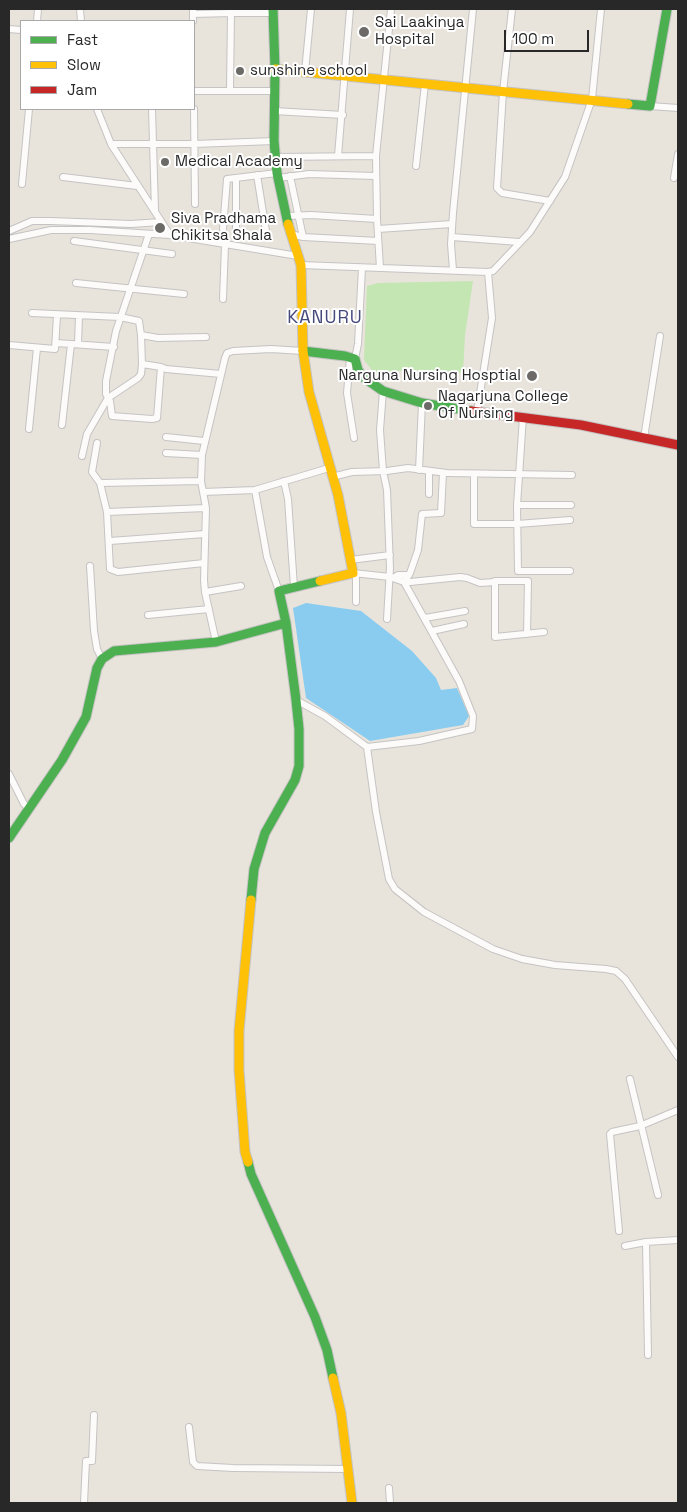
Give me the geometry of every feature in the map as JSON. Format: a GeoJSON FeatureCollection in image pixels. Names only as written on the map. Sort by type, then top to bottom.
{"type":"FeatureCollection","features":[{"type":"Feature","properties":{"kind":"main road"},"geometry":{"type":"LineString","coordinates":[[275,68],[650,106],[666,9]]}},
{"type":"Feature","properties":{"kind":"main road"},"geometry":{"type":"LineString","coordinates":[[273,11],[275,157],[282,176],[286,216],[301,265],[303,351],[309,392],[338,495],[354,574],[279,591],[286,623],[296,700],[299,728],[299,766],[295,780],[264,833],[254,869],[239,1031],[239,1070],[246,1152],[251,1174],[315,1317],[326,1350],[341,1413],[352,1503]]}},
{"type":"Feature","properties":{"kind":"main road"},"geometry":{"type":"LineString","coordinates":[[303,351],[352,358],[363,377],[383,391],[422,403],[581,425],[678,445]]}},
{"type":"Feature","properties":{"kind":"main road"},"geometry":{"type":"LineString","coordinates":[[9,838],[62,760],[86,717],[97,668],[102,659],[114,651],[216,642],[286,623]]}},
{"type":"Feature","properties":{"kind":"street"},"geometry":{"type":"LineString","coordinates":[[305,72],[311,9]]}},
{"type":"Feature","properties":{"kind":"street"},"geometry":{"type":"LineString","coordinates":[[338,156],[343,115],[350,9]]}},
{"type":"Feature","properties":{"kind":"street"},"geometry":{"type":"LineString","coordinates":[[380,268],[375,176],[391,9]]}},
{"type":"Feature","properties":{"kind":"street"},"geometry":{"type":"LineString","coordinates":[[453,270],[452,224],[473,9]]}},
{"type":"Feature","properties":{"kind":"street"},"geometry":{"type":"LineString","coordinates":[[512,9],[503,92],[497,188],[502,193],[550,201]]}},
{"type":"Feature","properties":{"kind":"street"},"geometry":{"type":"LineString","coordinates":[[301,265],[493,271],[530,232],[565,177],[592,99],[601,9]]}},
{"type":"Feature","properties":{"kind":"street"},"geometry":{"type":"LineString","coordinates":[[193,15],[273,11]]}},
{"type":"Feature","properties":{"kind":"street"},"geometry":{"type":"LineString","coordinates":[[230,90],[231,13]]}},
{"type":"Feature","properties":{"kind":"street"},"geometry":{"type":"LineString","coordinates":[[416,166],[425,84]]}},
{"type":"Feature","properties":{"kind":"street"},"geometry":{"type":"LineString","coordinates":[[195,91],[274,91]]}},
{"type":"Feature","properties":{"kind":"street"},"geometry":{"type":"LineString","coordinates":[[650,106],[678,108]]}},
{"type":"Feature","properties":{"kind":"street"},"geometry":{"type":"LineString","coordinates":[[22,184],[29,110]]}},
{"type":"Feature","properties":{"kind":"street"},"geometry":{"type":"LineString","coordinates":[[97,110],[111,144],[165,228]]}},
{"type":"Feature","properties":{"kind":"street"},"geometry":{"type":"LineString","coordinates":[[152,110],[155,211]]}},
{"type":"Feature","properties":{"kind":"street"},"geometry":{"type":"LineString","coordinates":[[194,110],[195,204]]}},
{"type":"Feature","properties":{"kind":"street"},"geometry":{"type":"LineString","coordinates":[[274,111],[343,115]]}},
{"type":"Feature","properties":{"kind":"street"},"geometry":{"type":"LineString","coordinates":[[111,144],[152,145],[274,141]]}},
{"type":"Feature","properties":{"kind":"street"},"geometry":{"type":"LineString","coordinates":[[674,178],[678,154]]}},
{"type":"Feature","properties":{"kind":"street"},"geometry":{"type":"LineString","coordinates":[[275,157],[376,156]]}},
{"type":"Feature","properties":{"kind":"street"},"geometry":{"type":"LineString","coordinates":[[223,229],[226,181],[228,178],[257,175],[309,174],[375,176]]}},
{"type":"Feature","properties":{"kind":"street"},"geometry":{"type":"LineString","coordinates":[[257,175],[266,231]]}},
{"type":"Feature","properties":{"kind":"street"},"geometry":{"type":"LineString","coordinates":[[282,176],[298,217],[302,237]]}},
{"type":"Feature","properties":{"kind":"street"},"geometry":{"type":"LineString","coordinates":[[63,177],[137,186]]}},
{"type":"Feature","properties":{"kind":"street"},"geometry":{"type":"LineString","coordinates":[[236,178],[236,236]]}},
{"type":"Feature","properties":{"kind":"street"},"geometry":{"type":"LineString","coordinates":[[286,216],[377,219]]}},
{"type":"Feature","properties":{"kind":"street"},"geometry":{"type":"LineString","coordinates":[[9,231],[32,221],[131,224],[165,228],[225,244],[298,256]]}},
{"type":"Feature","properties":{"kind":"street"},"geometry":{"type":"LineString","coordinates":[[378,229],[452,224]]}},
{"type":"Feature","properties":{"kind":"street"},"geometry":{"type":"LineString","coordinates":[[9,239],[51,230],[90,230],[149,234],[165,228]]}},
{"type":"Feature","properties":{"kind":"street"},"geometry":{"type":"LineString","coordinates":[[149,234],[120,317],[106,380],[106,394],[110,401],[112,416],[157,418],[161,367]]}},
{"type":"Feature","properties":{"kind":"street"},"geometry":{"type":"LineString","coordinates":[[291,234],[302,237],[378,241]]}},
{"type":"Feature","properties":{"kind":"street"},"geometry":{"type":"LineString","coordinates":[[452,237],[520,242]]}},
{"type":"Feature","properties":{"kind":"street"},"geometry":{"type":"LineString","coordinates":[[74,241],[172,254]]}},
{"type":"Feature","properties":{"kind":"street"},"geometry":{"type":"LineString","coordinates":[[224,299],[225,244]]}},
{"type":"Feature","properties":{"kind":"street"},"geometry":{"type":"LineString","coordinates":[[354,438],[347,393],[352,358],[358,344],[362,268]]}},
{"type":"Feature","properties":{"kind":"street"},"geometry":{"type":"LineString","coordinates":[[477,412],[492,318],[488,272]]}},
{"type":"Feature","properties":{"kind":"street"},"geometry":{"type":"LineString","coordinates":[[76,283],[184,294]]}},
{"type":"Feature","properties":{"kind":"street"},"geometry":{"type":"LineString","coordinates":[[32,313],[120,317],[139,321],[141,374],[108,398],[89,428],[82,456]]}},
{"type":"Feature","properties":{"kind":"street"},"geometry":{"type":"LineString","coordinates":[[9,345],[55,348],[57,315]]}},
{"type":"Feature","properties":{"kind":"street"},"geometry":{"type":"LineString","coordinates":[[62,425],[79,316]]}},
{"type":"Feature","properties":{"kind":"street"},"geometry":{"type":"LineString","coordinates":[[141,335],[158,338],[206,337]]}},
{"type":"Feature","properties":{"kind":"street"},"geometry":{"type":"LineString","coordinates":[[644,438],[660,336]]}},
{"type":"Feature","properties":{"kind":"street"},"geometry":{"type":"LineString","coordinates":[[56,343],[114,347]]}},
{"type":"Feature","properties":{"kind":"street"},"geometry":{"type":"LineString","coordinates":[[30,429],[36,348]]}},
{"type":"Feature","properties":{"kind":"street"},"geometry":{"type":"LineString","coordinates":[[216,642],[205,592],[206,508],[201,482],[202,455],[227,353],[271,349],[303,351]]}},
{"type":"Feature","properties":{"kind":"street"},"geometry":{"type":"LineString","coordinates":[[142,364],[221,374]]}},
{"type":"Feature","properties":{"kind":"street"},"geometry":{"type":"LineString","coordinates":[[383,391],[380,430],[383,471],[387,490],[391,577],[387,619]]}},
{"type":"Feature","properties":{"kind":"street"},"geometry":{"type":"LineString","coordinates":[[419,470],[422,403]]}},
{"type":"Feature","properties":{"kind":"street"},"geometry":{"type":"LineString","coordinates":[[518,580],[517,505],[523,417]]}},
{"type":"Feature","properties":{"kind":"street"},"geometry":{"type":"LineString","coordinates":[[166,437],[204,441]]}},
{"type":"Feature","properties":{"kind":"street"},"geometry":{"type":"LineString","coordinates":[[98,442],[92,472],[100,483],[107,512],[110,569],[113,571],[204,563]]}},
{"type":"Feature","properties":{"kind":"street"},"geometry":{"type":"LineString","coordinates":[[166,453],[202,455]]}},
{"type":"Feature","properties":{"kind":"street"},"geometry":{"type":"LineString","coordinates":[[203,492],[255,490],[284,481],[331,473],[408,468],[444,473],[572,475]]}},
{"type":"Feature","properties":{"kind":"street"},"geometry":{"type":"LineString","coordinates":[[429,471],[429,494]]}},
{"type":"Feature","properties":{"kind":"street"},"geometry":{"type":"LineString","coordinates":[[296,700],[325,716],[367,747],[419,741],[472,729],[473,716],[459,680],[406,579],[418,550],[422,514],[441,513],[444,473]]}},
{"type":"Feature","properties":{"kind":"street"},"geometry":{"type":"LineString","coordinates":[[474,474],[474,524],[517,524],[570,520]]}},
{"type":"Feature","properties":{"kind":"street"},"geometry":{"type":"LineString","coordinates":[[284,481],[288,498],[294,587]]}},
{"type":"Feature","properties":{"kind":"street"},"geometry":{"type":"LineString","coordinates":[[100,483],[201,482]]}},
{"type":"Feature","properties":{"kind":"street"},"geometry":{"type":"LineString","coordinates":[[255,490],[267,557],[279,591]]}},
{"type":"Feature","properties":{"kind":"street"},"geometry":{"type":"LineString","coordinates":[[517,505],[571,506]]}},
{"type":"Feature","properties":{"kind":"street"},"geometry":{"type":"LineString","coordinates":[[107,512],[206,508]]}},
{"type":"Feature","properties":{"kind":"street"},"geometry":{"type":"LineString","coordinates":[[110,541],[205,534]]}},
{"type":"Feature","properties":{"kind":"street"},"geometry":{"type":"LineString","coordinates":[[350,560],[390,555]]}},
{"type":"Feature","properties":{"kind":"street"},"geometry":{"type":"LineString","coordinates":[[90,566],[94,631],[97,649],[102,659]]}},
{"type":"Feature","properties":{"kind":"street"},"geometry":{"type":"LineString","coordinates":[[518,571],[570,571]]}},
{"type":"Feature","properties":{"kind":"street"},"geometry":{"type":"LineString","coordinates":[[356,602],[354,574],[406,579],[410,582],[460,577],[480,583],[528,581],[527,634]]}},
{"type":"Feature","properties":{"kind":"street"},"geometry":{"type":"LineString","coordinates":[[495,582],[495,637],[544,632]]}},
{"type":"Feature","properties":{"kind":"street"},"geometry":{"type":"LineString","coordinates":[[205,592],[241,586]]}},
{"type":"Feature","properties":{"kind":"street"},"geometry":{"type":"LineString","coordinates":[[148,615],[209,609]]}},
{"type":"Feature","properties":{"kind":"street"},"geometry":{"type":"LineString","coordinates":[[425,618],[465,611]]}},
{"type":"Feature","properties":{"kind":"street"},"geometry":{"type":"LineString","coordinates":[[432,631],[464,624]]}},
{"type":"Feature","properties":{"kind":"street"},"geometry":{"type":"LineString","coordinates":[[367,747],[376,812],[389,879],[395,889],[424,912],[493,949],[522,959],[555,965],[606,969],[616,972],[625,979],[678,1057]]}},
{"type":"Feature","properties":{"kind":"street"},"geometry":{"type":"LineString","coordinates":[[9,774],[24,804],[30,808]]}},
{"type":"Feature","properties":{"kind":"street"},"geometry":{"type":"LineString","coordinates":[[630,1079],[658,1195]]}},
{"type":"Feature","properties":{"kind":"street"},"geometry":{"type":"LineString","coordinates":[[619,1230],[610,1137],[612,1132],[642,1125],[678,1110]]}},
{"type":"Feature","properties":{"kind":"street"},"geometry":{"type":"LineString","coordinates":[[625,1246],[646,1242],[678,1240]]}},
{"type":"Feature","properties":{"kind":"street"},"geometry":{"type":"LineString","coordinates":[[646,1242],[648,1355]]}},
{"type":"Feature","properties":{"kind":"street"},"geometry":{"type":"LineString","coordinates":[[84,1503],[86,1461],[92,1461],[94,1415]]}},
{"type":"Feature","properties":{"kind":"street"},"geometry":{"type":"LineString","coordinates":[[189,1427],[193,1462],[197,1466],[349,1469]]}},
{"type":"Feature","properties":{"kind":"street"},"geometry":{"type":"LineString","coordinates":[[389,1488],[390,1503]]}},
{"type":"Feature","properties":{"kind":"green space"},"geometry":{"type":"Polygon","coordinates":[[[473,281],[465,335],[463,373],[434,370],[397,371],[376,374],[371,369],[364,360],[367,286],[378,283],[473,281]]]}},
{"type":"Feature","properties":{"kind":"water"},"geometry":{"type":"Polygon","coordinates":[[[306,603],[361,611],[412,651],[436,678],[441,690],[457,688],[469,716],[463,725],[370,741],[306,698],[293,608],[306,603]]]}},
{"type":"Feature","properties":{"kind":"traffic: fast"},"geometry":{"type":"LineString","coordinates":[[273,9],[275,69],[274,141],[277,173],[288,224]]}},
{"type":"Feature","properties":{"kind":"traffic: fast"},"geometry":{"type":"LineString","coordinates":[[628,104],[650,106],[667,9]]}},
{"type":"Feature","properties":{"kind":"traffic: fast"},"geometry":{"type":"LineString","coordinates":[[303,351],[355,359],[358,370],[363,377],[383,391],[422,403],[471,411]]}},
{"type":"Feature","properties":{"kind":"traffic: fast"},"geometry":{"type":"LineString","coordinates":[[251,900],[254,869],[265,833],[295,780],[299,766],[299,729],[296,700],[286,623],[279,591],[320,581]]}},
{"type":"Feature","properties":{"kind":"traffic: fast"},"geometry":{"type":"LineString","coordinates":[[9,838],[62,760],[86,717],[97,668],[102,659],[114,651],[216,642],[286,623]]}},
{"type":"Feature","properties":{"kind":"traffic: fast"},"geometry":{"type":"LineString","coordinates":[[248,1162],[251,1174],[315,1317],[327,1350],[333,1378]]}},
{"type":"Feature","properties":{"kind":"traffic: slow"},"geometry":{"type":"LineString","coordinates":[[275,69],[628,104]]}},
{"type":"Feature","properties":{"kind":"traffic: slow"},"geometry":{"type":"LineString","coordinates":[[288,224],[301,265],[303,351],[309,392],[338,495],[353,573],[320,581]]}},
{"type":"Feature","properties":{"kind":"traffic: slow"},"geometry":{"type":"LineString","coordinates":[[248,1162],[245,1152],[239,1070],[239,1031],[251,900]]}},
{"type":"Feature","properties":{"kind":"traffic: slow"},"geometry":{"type":"LineString","coordinates":[[333,1378],[341,1413],[352,1503]]}},
{"type":"Feature","properties":{"kind":"traffic: jam"},"geometry":{"type":"LineString","coordinates":[[471,411],[581,425],[678,445]]}},
{"type":"Feature","properties":{"kind":"place","name":"Sai Laakinya Hospital"},"geometry":{"type":"Point","coordinates":[364,32]}},
{"type":"Feature","properties":{"kind":"place","name":"sunshine school"},"geometry":{"type":"Point","coordinates":[240,71]}},
{"type":"Feature","properties":{"kind":"place","name":"Medical Academy"},"geometry":{"type":"Point","coordinates":[165,162]}},
{"type":"Feature","properties":{"kind":"place","name":"Siva Pradhama Chikitsa Shala"},"geometry":{"type":"Point","coordinates":[160,228]}},
{"type":"Feature","properties":{"kind":"place","name":"Narguna Nursing Hosptial"},"geometry":{"type":"Point","coordinates":[532,376]}},
{"type":"Feature","properties":{"kind":"place","name":"Nagarjuna College Of Nursing"},"geometry":{"type":"Point","coordinates":[428,406]}},
{"type":"Feature","properties":{"kind":"district","name":"KANURU"},"geometry":{"type":"Point","coordinates":[325,318]}}]}
